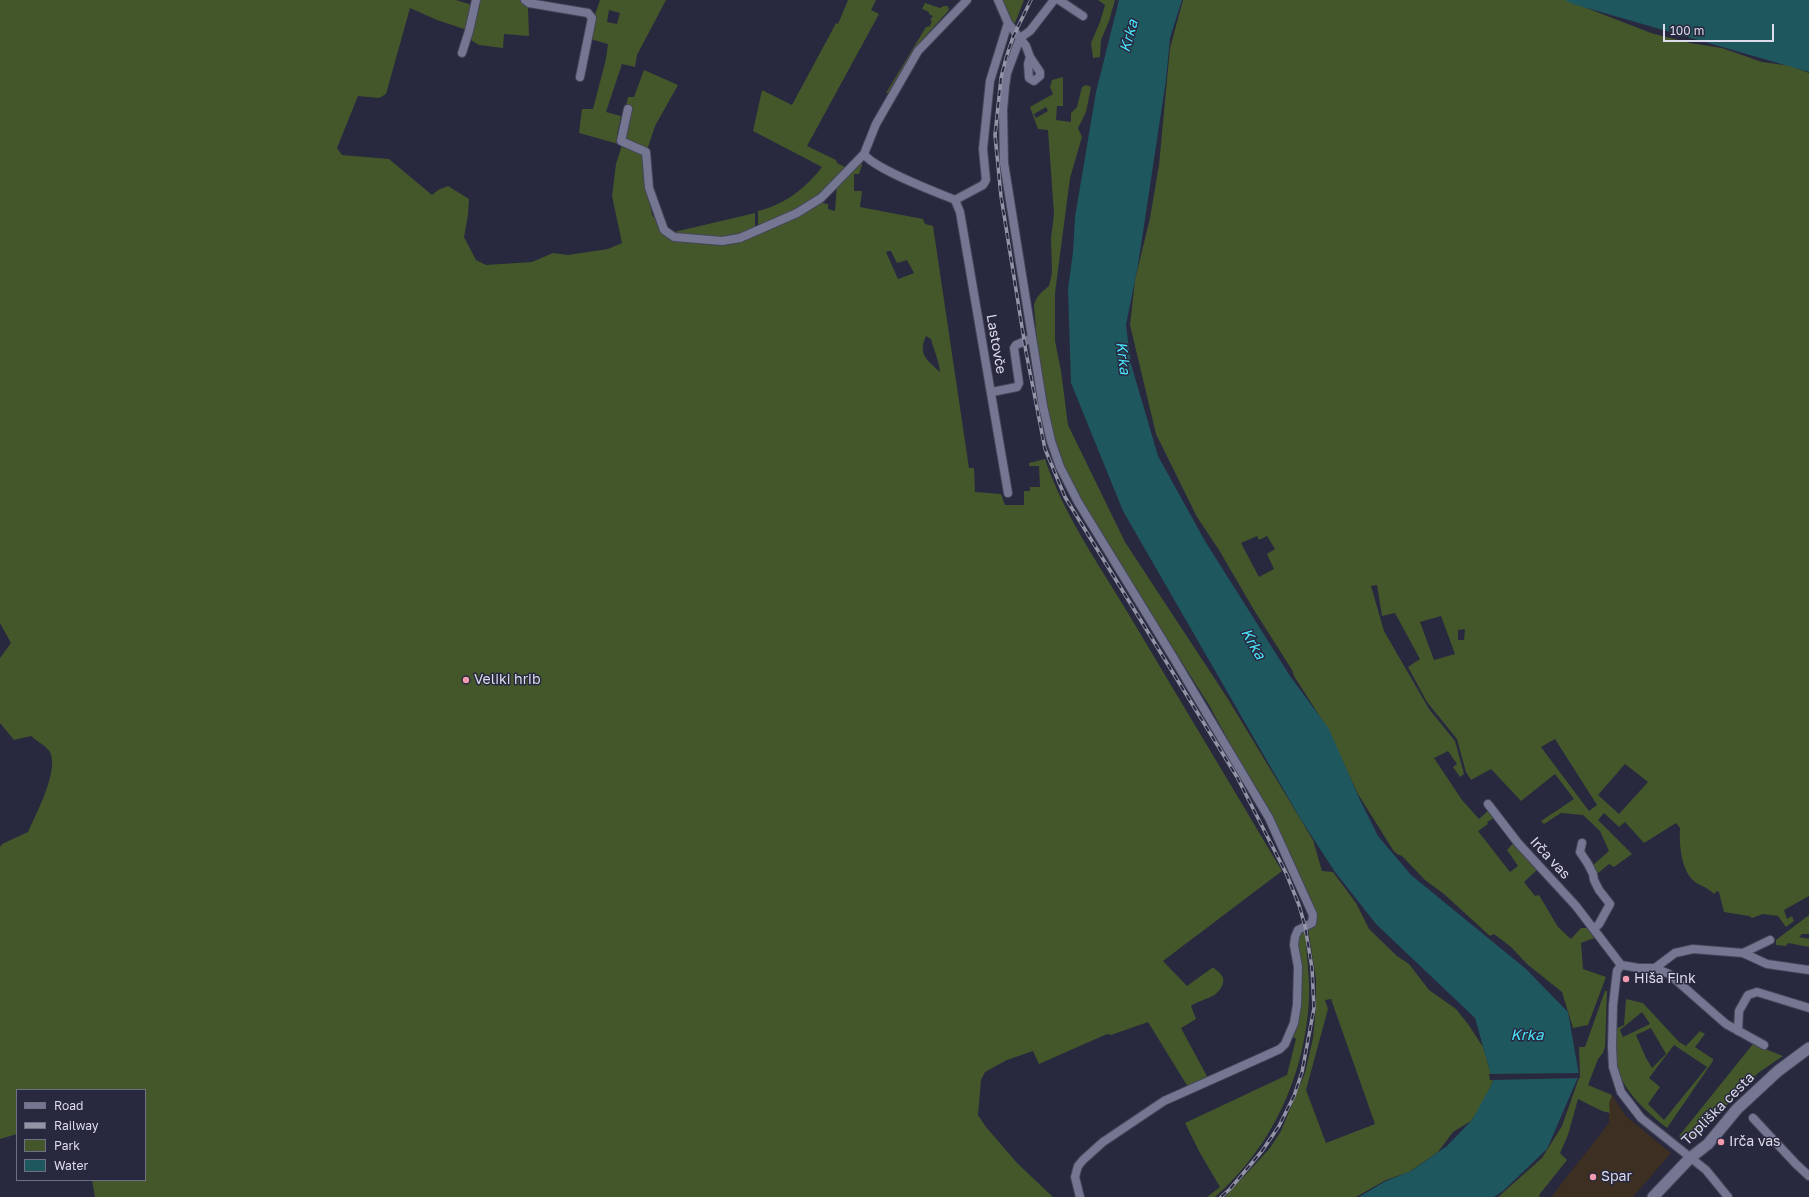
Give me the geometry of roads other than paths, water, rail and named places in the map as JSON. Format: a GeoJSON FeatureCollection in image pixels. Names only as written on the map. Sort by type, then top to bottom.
{"type":"FeatureCollection","features":[{"type":"Feature","properties":{"kind":"main road","name":"Topliška cesta"},"geometry":{"type":"LineString","coordinates":[[1653,1197],[1690,1158],[1708,1144],[1737,1109],[1766,1081],[1809,1048]]}},
{"type":"Feature","properties":{"kind":"street"},"geometry":{"type":"LineString","coordinates":[[462,53],[476,0]]}},
{"type":"Feature","properties":{"kind":"street"},"geometry":{"type":"LineString","coordinates":[[525,0],[528,3],[588,13],[592,18],[580,76]]}},
{"type":"Feature","properties":{"kind":"street"},"geometry":{"type":"LineString","coordinates":[[628,109],[621,140],[646,152],[648,188],[664,230],[674,237],[722,241],[740,238],[797,213],[820,198],[864,154],[876,124],[918,51],[967,0]]}},
{"type":"Feature","properties":{"kind":"street"},"geometry":{"type":"LineString","coordinates":[[998,0],[1008,23],[1026,46],[1030,58]]}},
{"type":"Feature","properties":{"kind":"street"},"geometry":{"type":"LineString","coordinates":[[1054,0],[1030,31],[1020,38],[1004,87],[1003,110],[1004,163],[1043,406],[1051,441],[1060,467],[1078,502],[1269,818],[1313,915],[1312,923],[1298,930],[1295,937],[1294,945],[1298,967],[1297,1005],[1294,1023],[1285,1044],[1280,1049],[1164,1101],[1103,1142],[1078,1166],[1075,1177],[1080,1197]]}},
{"type":"Feature","properties":{"kind":"street"},"geometry":{"type":"LineString","coordinates":[[1059,0],[1083,16]]}},
{"type":"Feature","properties":{"kind":"street"},"geometry":{"type":"LineString","coordinates":[[864,154],[872,162],[904,179],[955,200],[983,185],[986,180],[983,149],[990,82],[1008,23]]}},
{"type":"Feature","properties":{"kind":"street","name":"Lastovče"},"geometry":{"type":"LineString","coordinates":[[955,200],[960,212],[992,392],[1008,493]]}},
{"type":"Feature","properties":{"kind":"street"},"geometry":{"type":"LineString","coordinates":[[992,392],[1017,387],[1019,383],[1014,348],[1016,345],[1032,338]]}},
{"type":"Feature","properties":{"kind":"street","name":"Irča vas"},"geometry":{"type":"LineString","coordinates":[[1488,804],[1518,843],[1576,906],[1621,965]]}},
{"type":"Feature","properties":{"kind":"street","name":"Irča vas"},"geometry":{"type":"LineString","coordinates":[[1582,843],[1580,852],[1593,874],[1599,890],[1610,904],[1594,930]]}},
{"type":"Feature","properties":{"kind":"street"},"geometry":{"type":"LineString","coordinates":[[1743,954],[1770,940]]}},
{"type":"Feature","properties":{"kind":"street"},"geometry":{"type":"LineString","coordinates":[[1655,968],[1675,953],[1693,949],[1743,954],[1767,964],[1809,970]]}},
{"type":"Feature","properties":{"kind":"street"},"geometry":{"type":"LineString","coordinates":[[1728,1197],[1706,1170],[1641,1118],[1624,1097],[1615,1077],[1612,1047],[1613,1004],[1617,971],[1621,965],[1639,968],[1655,968],[1669,974],[1726,1024],[1764,1046]]}},
{"type":"Feature","properties":{"kind":"street"},"geometry":{"type":"LineString","coordinates":[[1738,1031],[1739,1011],[1748,995],[1757,992],[1809,1008]]}},
{"type":"Feature","properties":{"kind":"street"},"geometry":{"type":"LineString","coordinates":[[1753,1118],[1809,1176]]}},
{"type":"Feature","properties":{"kind":"water","name":"Krka"},"geometry":{"type":"Polygon","coordinates":[[[1119,0],[1182,0],[1170,38],[1166,80],[1138,265],[1126,325],[1131,364],[1158,456],[1205,541],[1290,676],[1329,729],[1360,800],[1378,836],[1411,875],[1526,969],[1568,1012],[1579,1075],[1547,1149],[1503,1191],[1494,1197],[1359,1197],[1386,1181],[1411,1171],[1447,1146],[1472,1120],[1493,1082],[1475,1018],[1376,924],[1335,872],[1300,818],[1123,511],[1071,383],[1068,289],[1073,252],[1075,217],[1096,92],[1119,0]]]}},
{"type":"Feature","properties":{"kind":"water"},"geometry":{"type":"Polygon","coordinates":[[[1565,0],[1809,0],[1809,72],[1573,4],[1565,0]]]}},
{"type":"Feature","properties":{"kind":"railway"},"geometry":{"type":"LineString","coordinates":[[1031,0],[1013,37],[1006,58],[1001,78],[995,135],[1001,196],[1026,352],[1045,449],[1065,497],[1237,777],[1286,873],[1299,905],[1305,926],[1312,968],[1314,1008],[1302,1072],[1294,1096],[1279,1126],[1262,1151],[1230,1189],[1221,1197]]}},
{"type":"Feature","properties":{"kind":"place","name":"Veliki hrib"},"geometry":{"type":"Point","coordinates":[466,680]}},
{"type":"Feature","properties":{"kind":"place","name":"Hiša Fink"},"geometry":{"type":"Point","coordinates":[1626,979]}},
{"type":"Feature","properties":{"kind":"place","name":"Irča vas"},"geometry":{"type":"Point","coordinates":[1721,1142]}},
{"type":"Feature","properties":{"kind":"place","name":"Spar"},"geometry":{"type":"Point","coordinates":[1593,1177]}}]}
